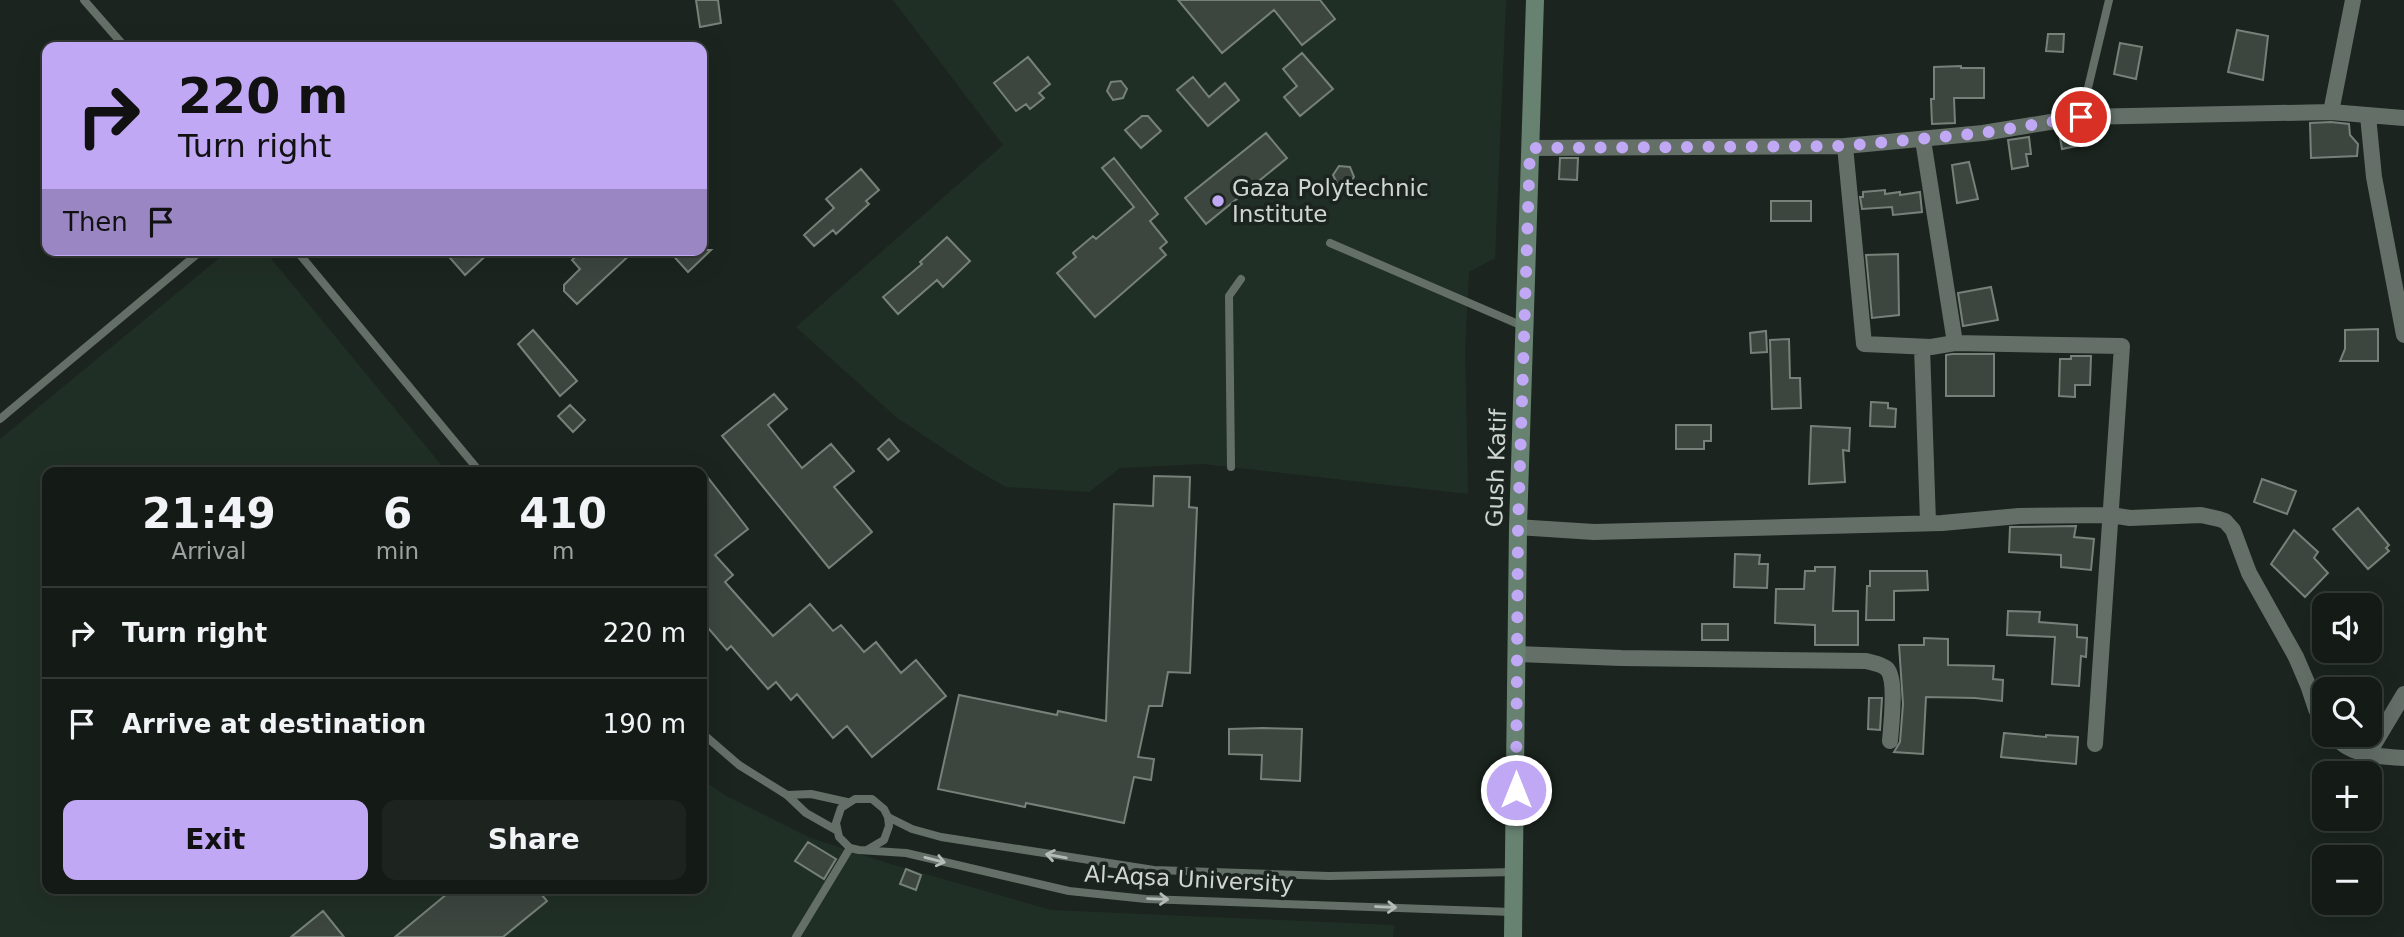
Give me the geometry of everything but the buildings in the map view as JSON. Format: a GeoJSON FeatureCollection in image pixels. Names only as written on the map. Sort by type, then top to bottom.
{"type":"FeatureCollection","features":[{"type":"Feature","properties":{"kind":"main road","name":"Gush Katif"},"geometry":{"type":"LineString","coordinates":[[1513,937],[1518,527],[1535,0]]}},
{"type":"Feature","properties":{"kind":"street"},"geometry":{"type":"LineString","coordinates":[[2331,112],[2353,0]]}},
{"type":"Feature","properties":{"kind":"street"},"geometry":{"type":"LineString","coordinates":[[1530,148],[1845,146],[1983,133],[2081,117],[2331,112],[2404,118]]}},
{"type":"Feature","properties":{"kind":"street"},"geometry":{"type":"LineString","coordinates":[[2368,116],[2374,177],[2404,335]]}},
{"type":"Feature","properties":{"kind":"street"},"geometry":{"type":"LineString","coordinates":[[1923,140],[1955,342]]}},
{"type":"Feature","properties":{"kind":"street"},"geometry":{"type":"LineString","coordinates":[[1845,146],[1864,344],[1922,347],[1955,342],[2122,346],[2095,744]]}},
{"type":"Feature","properties":{"kind":"street"},"geometry":{"type":"LineString","coordinates":[[1922,347],[1928,522]]}},
{"type":"Feature","properties":{"kind":"street"},"geometry":{"type":"LineString","coordinates":[[1518,527],[1594,532],[1928,522],[2019,516],[2111,515],[2130,518],[2201,515],[2225,521],[2233,530],[2249,573],[2296,657],[2312,697]]}},
{"type":"Feature","properties":{"kind":"street"},"geometry":{"type":"LineString","coordinates":[[1517,654],[1866,661],[1885,667],[1890,672],[1893,692],[1890,741]]}},
{"type":"Feature","properties":{"kind":"street"},"geometry":{"type":"LineString","coordinates":[[2367,755],[2404,694]]}},
{"type":"Feature","properties":{"kind":"street"},"geometry":{"type":"LineString","coordinates":[[2347,747],[2367,755],[2404,758]]}},
{"type":"Feature","properties":{"kind":"lane"},"geometry":{"type":"LineString","coordinates":[[84,0],[121,42]]}},
{"type":"Feature","properties":{"kind":"lane"},"geometry":{"type":"LineString","coordinates":[[2081,117],[2109,0]]}},
{"type":"Feature","properties":{"kind":"lane"},"geometry":{"type":"LineString","coordinates":[[1329,243],[1525,327]]}},
{"type":"Feature","properties":{"kind":"lane"},"geometry":{"type":"LineString","coordinates":[[0,419],[195,256]]}},
{"type":"Feature","properties":{"kind":"lane"},"geometry":{"type":"LineString","coordinates":[[301,256],[477,467]]}},
{"type":"Feature","properties":{"kind":"lane"},"geometry":{"type":"LineString","coordinates":[[1231,467],[1229,296],[1241,279]]}},
{"type":"Feature","properties":{"kind":"lane"},"geometry":{"type":"LineString","coordinates":[[707,737],[739,765],[787,795],[806,813],[836,830],[844,844],[850,848],[867,850],[876,847],[884,839],[889,826],[884,809],[872,799],[847,802],[811,794],[787,795]]}},
{"type":"Feature","properties":{"kind":"lane"},"geometry":{"type":"LineString","coordinates":[[836,830],[838,815],[847,802]]}},
{"type":"Feature","properties":{"kind":"lane","name":"Al-Aqsa University"},"geometry":{"type":"LineString","coordinates":[[888,817],[912,829],[941,837],[1154,870],[1329,876],[1515,872]]}},
{"type":"Feature","properties":{"kind":"lane"},"geometry":{"type":"LineString","coordinates":[[796,937],[850,848]]}},
{"type":"Feature","properties":{"kind":"lane","name":"Al-Aqsa University"},"geometry":{"type":"LineString","coordinates":[[867,850],[906,853],[1069,891],[1107,896],[1514,912]]}},
{"type":"Feature","properties":{"kind":"shaded area","name":"Gaza Polytechnic Institute"},"geometry":{"type":"Polygon","coordinates":[[[893,0],[1506,0],[1495,258],[1469,272],[1465,348],[1468,494],[1203,464],[1120,468],[1089,492],[1006,487],[896,417],[796,327],[1003,145],[893,0]]]}},
{"type":"Feature","properties":{"kind":"shaded area"},"geometry":{"type":"Polygon","coordinates":[[[222,256],[269,256],[443,467],[42,467],[42,894],[707,894],[707,783],[726,796],[808,837],[887,863],[1051,910],[1394,925],[1393,937],[0,937],[0,439],[222,256]]]}},
{"type":"Feature","properties":{"kind":"place","name":"Gaza Polytechnic Institute"},"geometry":{"type":"Point","coordinates":[1218,201]}},
{"type":"Feature","properties":{"kind":"route"},"geometry":{"type":"LineString","coordinates":[[1516,790],[1518,527],[1530,148],[1845,146],[1983,133],[2081,117]]}}]}
